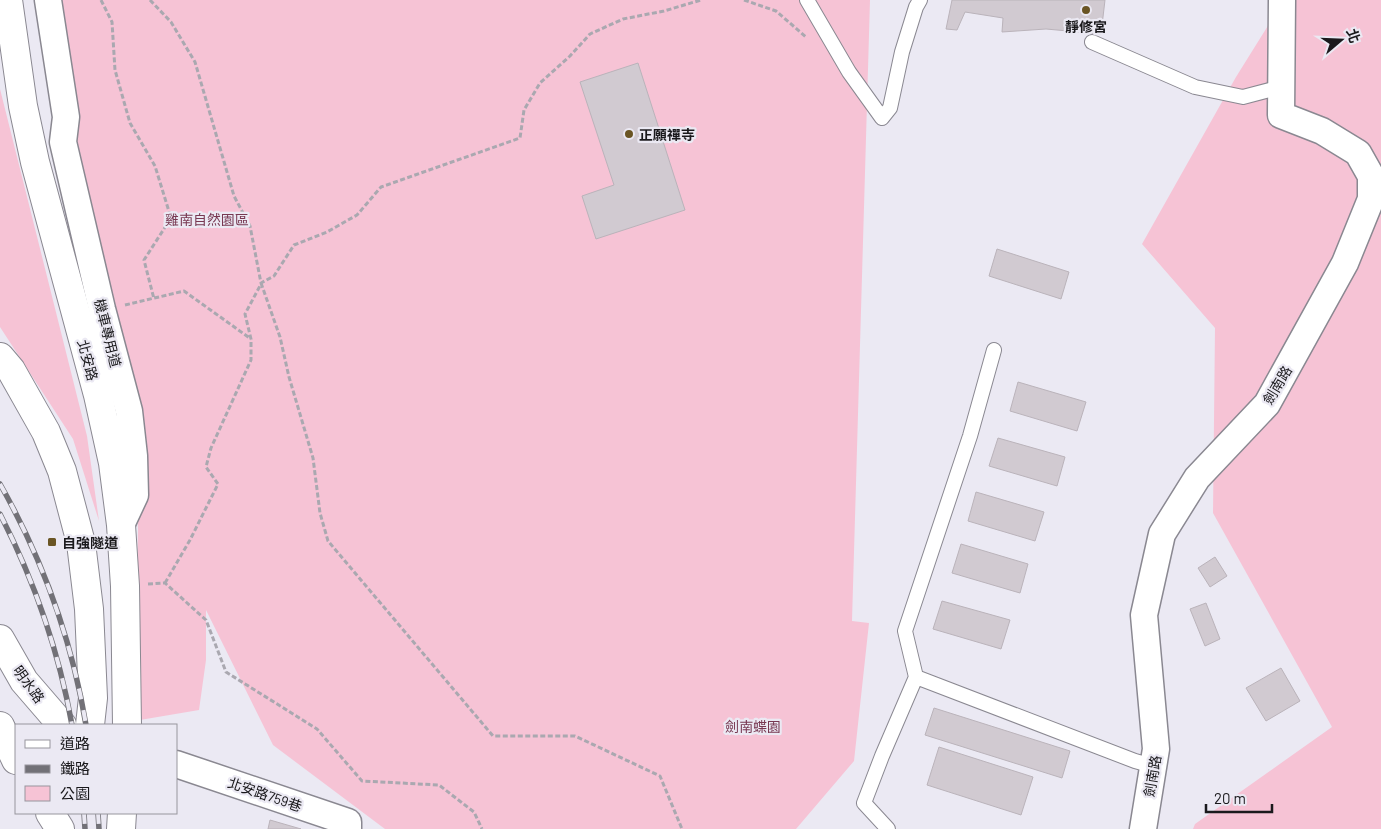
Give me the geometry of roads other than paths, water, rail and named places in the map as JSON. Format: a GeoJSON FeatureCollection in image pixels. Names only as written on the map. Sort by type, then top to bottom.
{"type":"FeatureCollection","features":[{"type":"Feature","properties":{"kind":"main road","name":"北安路"},"geometry":{"type":"LineString","coordinates":[[8,0],[23,106],[33,153],[98,395],[113,463],[122,525],[127,724]]}},
{"type":"Feature","properties":{"kind":"main road"},"geometry":{"type":"LineString","coordinates":[[0,357],[11,370],[46,432],[62,471],[81,543],[89,609],[93,698],[90,724]]}},
{"type":"Feature","properties":{"kind":"main road","name":"明水路"},"geometry":{"type":"LineString","coordinates":[[0,639],[24,681],[61,724]]}},
{"type":"Feature","properties":{"kind":"main road"},"geometry":{"type":"LineString","coordinates":[[0,726],[15,758]]}},
{"type":"Feature","properties":{"kind":"main road"},"geometry":{"type":"LineString","coordinates":[[51,814],[60,829]]}},
{"type":"Feature","properties":{"kind":"main road"},"geometry":{"type":"LineString","coordinates":[[68,829],[72,814]]}},
{"type":"Feature","properties":{"kind":"main road"},"geometry":{"type":"LineString","coordinates":[[121,829],[122,814]]}},
{"type":"Feature","properties":{"kind":"street","name":"機車專用道"},"geometry":{"type":"LineString","coordinates":[[33,0],[52,118],[63,142],[102,309],[129,411],[134,456],[134,495],[122,525]]}},
{"type":"Feature","properties":{"kind":"street","name":"機車專用道"},"geometry":{"type":"LineString","coordinates":[[48,0],[66,118],[63,142]]}},
{"type":"Feature","properties":{"kind":"street","name":"劍南路"},"geometry":{"type":"LineString","coordinates":[[1143,829],[1156,749],[1144,614],[1162,534],[1197,478],[1267,404],[1345,263],[1371,199],[1371,176],[1358,153],[1322,131],[1281,114],[1282,0]]}},
{"type":"Feature","properties":{"kind":"street","name":"北安路759巷"},"geometry":{"type":"LineString","coordinates":[[178,765],[348,822],[348,829]]}},
{"type":"Feature","properties":{"kind":"lane"},"geometry":{"type":"LineString","coordinates":[[807,0],[849,72],[882,118],[890,108],[902,52],[920,0]]}},
{"type":"Feature","properties":{"kind":"lane"},"geometry":{"type":"LineString","coordinates":[[1092,42],[1195,87],[1243,97],[1280,87]]}},
{"type":"Feature","properties":{"kind":"lane"},"geometry":{"type":"LineString","coordinates":[[888,829],[864,803],[916,677],[906,631],[970,436],[994,350]]}},
{"type":"Feature","properties":{"kind":"lane"},"geometry":{"type":"LineString","coordinates":[[916,677],[1135,761],[1153,766]]}},
{"type":"Feature","properties":{"kind":"railway"},"geometry":{"type":"LineString","coordinates":[[0,484],[29,541],[54,601],[73,662],[86,724]]}},
{"type":"Feature","properties":{"kind":"railway"},"geometry":{"type":"LineString","coordinates":[[0,514],[24,565],[44,617],[60,671],[72,724]]}},
{"type":"Feature","properties":{"kind":"railway"},"geometry":{"type":"LineString","coordinates":[[84,814],[85,829]]}},
{"type":"Feature","properties":{"kind":"railway"},"geometry":{"type":"LineString","coordinates":[[98,814],[99,829]]}},
{"type":"Feature","properties":{"kind":"place","name":"靜修宮"},"geometry":{"type":"Point","coordinates":[1086,10]}},
{"type":"Feature","properties":{"kind":"place","name":"正願禪寺"},"geometry":{"type":"Point","coordinates":[629,134]}},
{"type":"Feature","properties":{"kind":"place","name":"自強隧道"},"geometry":{"type":"Point","coordinates":[52,542]}},
{"type":"Feature","properties":{"kind":"park label","name":"雞南自然園區"},"geometry":{"type":"Point","coordinates":[207,219]}},
{"type":"Feature","properties":{"kind":"park label","name":"劍南蝶園"},"geometry":{"type":"Point","coordinates":[753,726]}}]}
